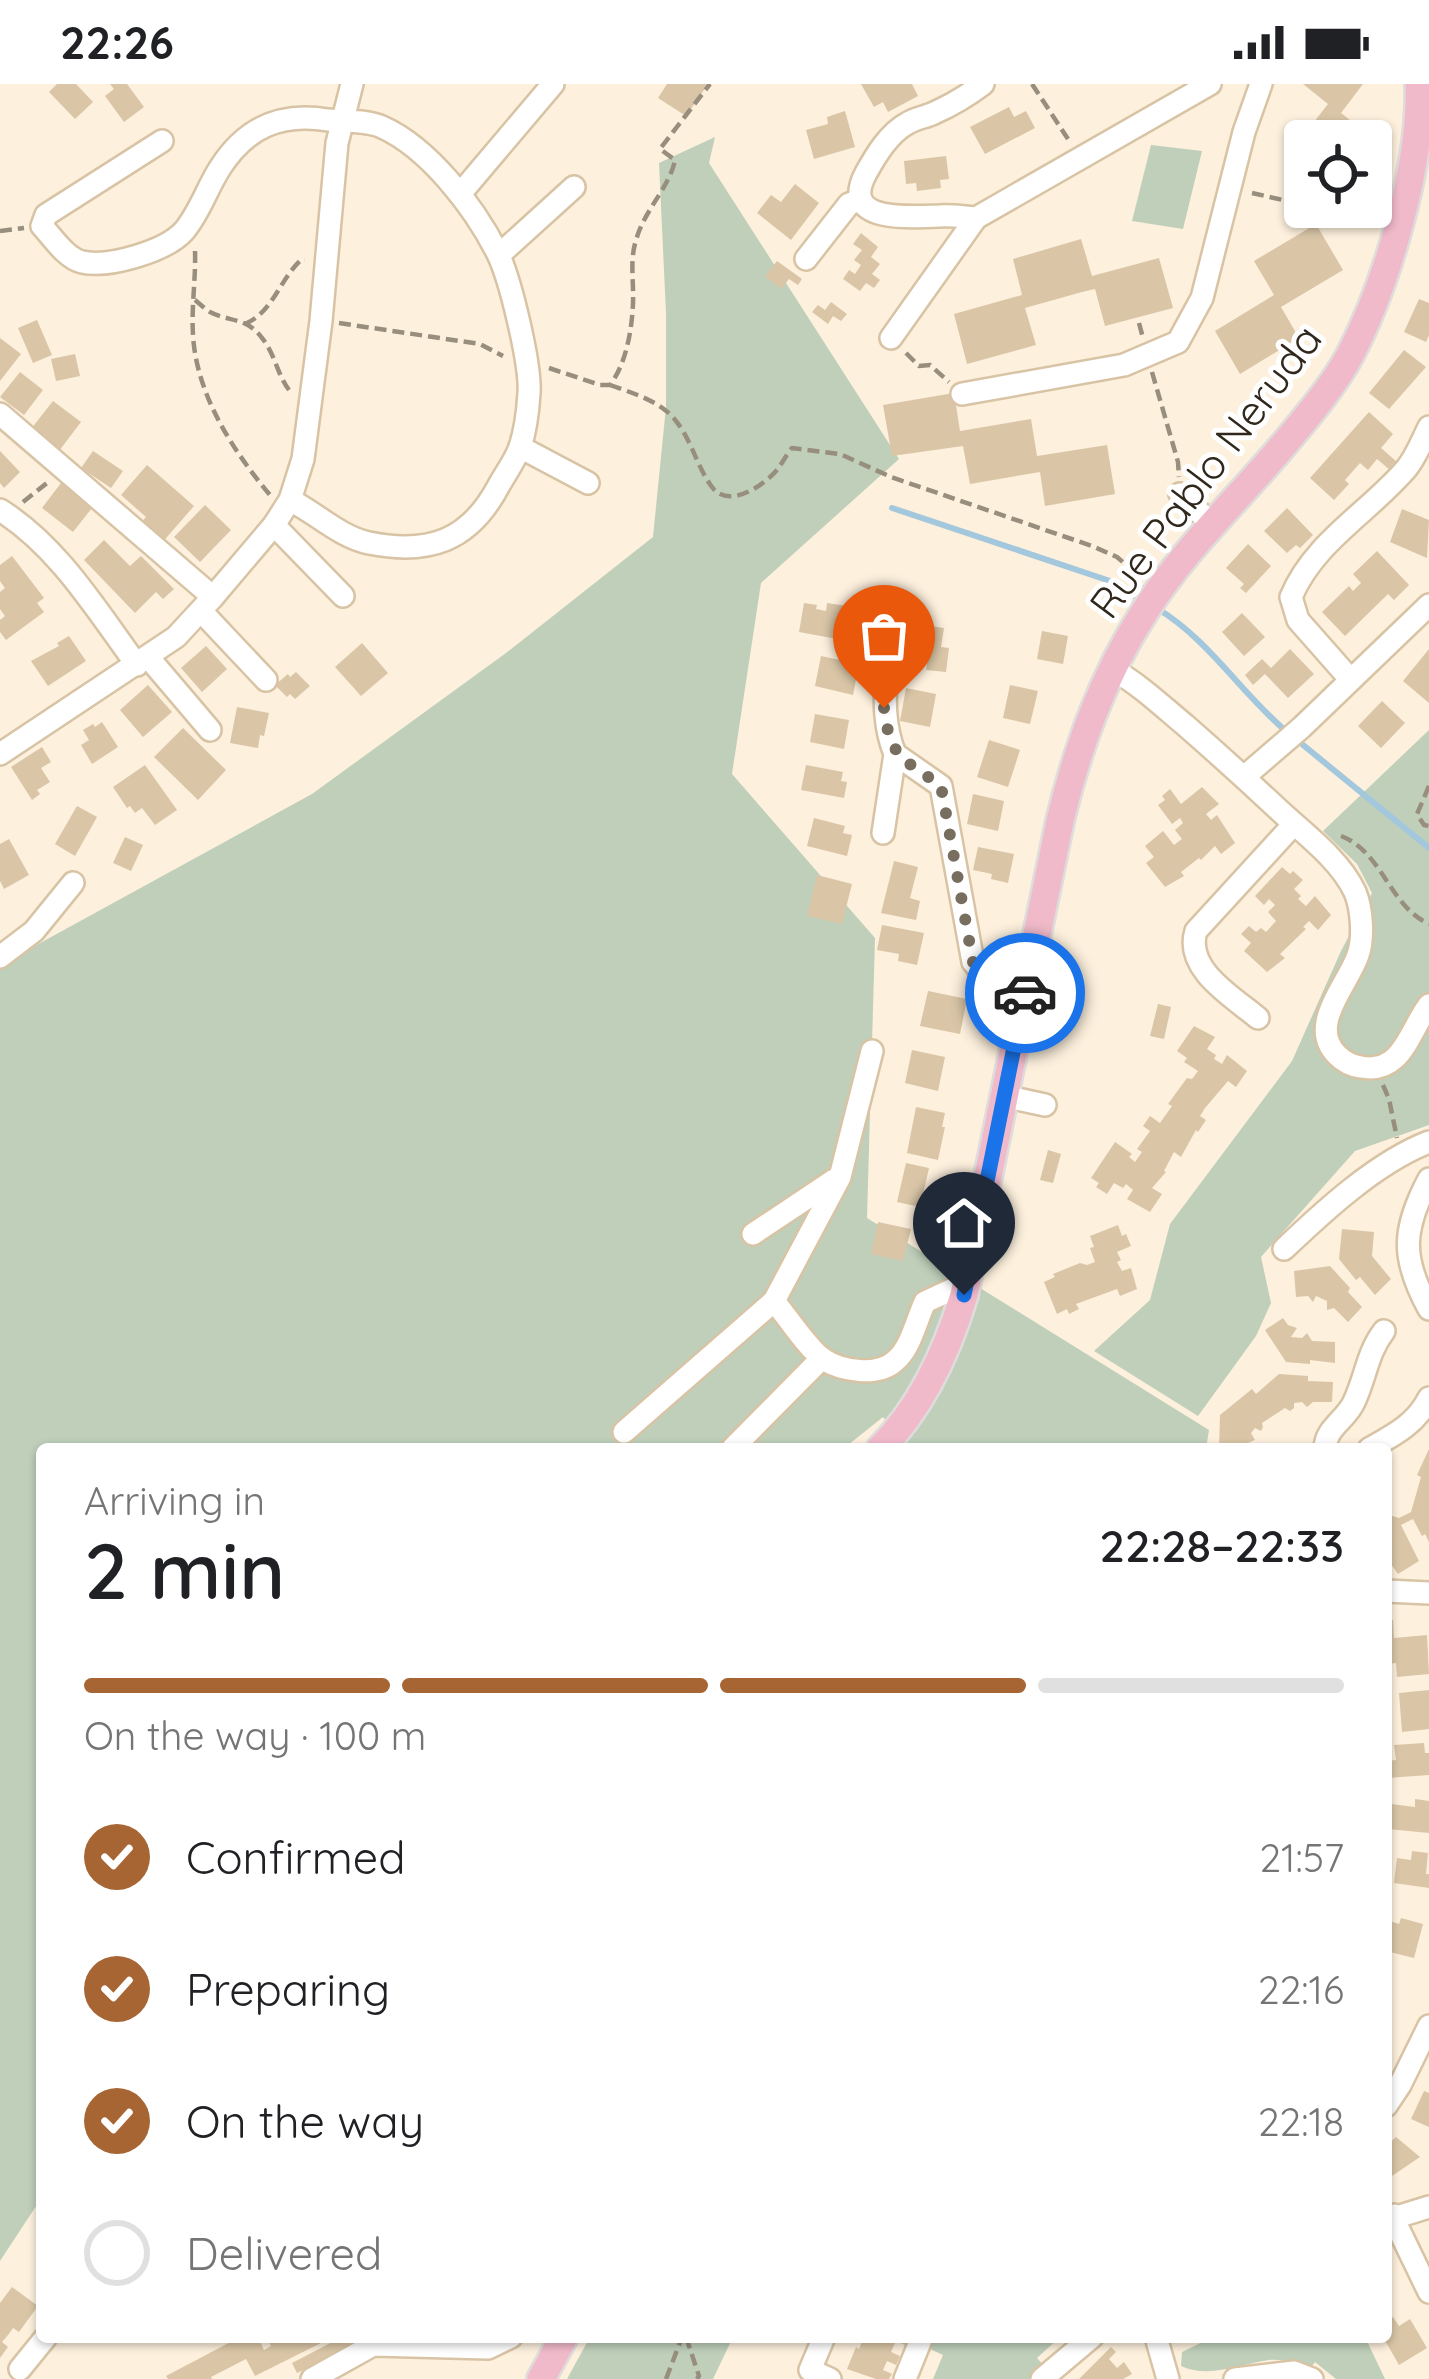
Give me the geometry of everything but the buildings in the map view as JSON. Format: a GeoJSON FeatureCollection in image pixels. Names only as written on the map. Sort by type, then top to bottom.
{"type":"FeatureCollection","features":[{"type":"Feature","properties":{"kind":"main road","name":"Rue Pablo Neruda"},"geometry":{"type":"LineString","coordinates":[[886,1443],[951,1340],[1075,760],[1112,669],[1150,603],[1291,436],[1349,358],[1383,278],[1408,190],[1419,84]]}},
{"type":"Feature","properties":{"kind":"main road"},"geometry":{"type":"LineString","coordinates":[[541,2379],[561,2343]]}},
{"type":"Feature","properties":{"kind":"street"},"geometry":{"type":"LineString","coordinates":[[0,754],[176,637],[282,511],[303,459],[341,122],[352,84]]}},
{"type":"Feature","properties":{"kind":"street"},"geometry":{"type":"LineString","coordinates":[[460,194],[553,84]]}},
{"type":"Feature","properties":{"kind":"street"},"geometry":{"type":"LineString","coordinates":[[976,218],[882,214],[866,208],[859,187],[878,152],[907,123],[964,98],[982,84]]}},
{"type":"Feature","properties":{"kind":"street"},"geometry":{"type":"LineString","coordinates":[[891,338],[976,218],[1210,84]]}},
{"type":"Feature","properties":{"kind":"street"},"geometry":{"type":"LineString","coordinates":[[962,394],[1124,365],[1178,342],[1202,298],[1244,131],[1261,84]]}},
{"type":"Feature","properties":{"kind":"street"},"geometry":{"type":"LineString","coordinates":[[162,141],[46,215],[42,226],[80,262],[161,248],[192,220],[221,166],[248,136],[289,117],[379,125],[423,154],[460,194],[499,255],[529,391],[520,447],[474,524],[452,538],[406,546],[366,542],[333,528],[311,511],[282,511]]}},
{"type":"Feature","properties":{"kind":"street"},"geometry":{"type":"LineString","coordinates":[[499,255],[574,187]]}},
{"type":"Feature","properties":{"kind":"street"},"geometry":{"type":"LineString","coordinates":[[806,259],[849,204],[860,200]]}},
{"type":"Feature","properties":{"kind":"street"},"geometry":{"type":"LineString","coordinates":[[0,414],[207,604],[266,680]]}},
{"type":"Feature","properties":{"kind":"street"},"geometry":{"type":"LineString","coordinates":[[1350,679],[1298,620],[1291,597],[1300,575],[1326,544],[1408,466],[1429,427]]}},
{"type":"Feature","properties":{"kind":"street"},"geometry":{"type":"LineString","coordinates":[[520,447],[588,483]]}},
{"type":"Feature","properties":{"kind":"street"},"geometry":{"type":"LineString","coordinates":[[1180,494],[1212,524]]}},
{"type":"Feature","properties":{"kind":"street"},"geometry":{"type":"LineString","coordinates":[[11,506],[14,518],[68,570],[142,661],[210,730]]}},
{"type":"Feature","properties":{"kind":"street"},"geometry":{"type":"LineString","coordinates":[[282,511],[343,596]]}},
{"type":"Feature","properties":{"kind":"street"},"geometry":{"type":"LineString","coordinates":[[1244,777],[1429,605]]}},
{"type":"Feature","properties":{"kind":"street"},"geometry":{"type":"LineString","coordinates":[[886,666],[884,708],[895,754],[941,786],[973,962],[985,976],[1026,988]]}},
{"type":"Feature","properties":{"kind":"street"},"geometry":{"type":"LineString","coordinates":[[1112,669],[1143,689],[1244,777],[1338,866],[1356,894],[1359,952],[1325,1022],[1326,1040],[1335,1053],[1366,1069],[1388,1066],[1429,1005]]}},
{"type":"Feature","properties":{"kind":"street"},"geometry":{"type":"LineString","coordinates":[[883,832],[895,754]]}},
{"type":"Feature","properties":{"kind":"street"},"geometry":{"type":"LineString","coordinates":[[1258,1018],[1198,963],[1193,940],[1300,829]]}},
{"type":"Feature","properties":{"kind":"street"},"geometry":{"type":"LineString","coordinates":[[0,957],[34,932],[73,883]]}},
{"type":"Feature","properties":{"kind":"street"},"geometry":{"type":"LineString","coordinates":[[624,1432],[774,1300],[840,1177],[872,1051]]}},
{"type":"Feature","properties":{"kind":"street"},"geometry":{"type":"LineString","coordinates":[[1004,1096],[1045,1105]]}},
{"type":"Feature","properties":{"kind":"street"},"geometry":{"type":"LineString","coordinates":[[1284,1249],[1319,1216],[1404,1154],[1429,1142]]}},
{"type":"Feature","properties":{"kind":"street"},"geometry":{"type":"LineString","coordinates":[[753,1234],[840,1177]]}},
{"type":"Feature","properties":{"kind":"street"},"geometry":{"type":"LineString","coordinates":[[1429,1179],[1409,1224],[1408,1252],[1416,1285],[1429,1309]]}},
{"type":"Feature","properties":{"kind":"street"},"geometry":{"type":"LineString","coordinates":[[774,1300],[822,1358],[869,1371],[891,1365],[905,1349],[925,1302],[966,1283]]}},
{"type":"Feature","properties":{"kind":"street"},"geometry":{"type":"LineString","coordinates":[[1324,1443],[1354,1402],[1369,1355],[1384,1331]]}},
{"type":"Feature","properties":{"kind":"street"},"geometry":{"type":"LineString","coordinates":[[738,1443],[822,1358]]}},
{"type":"Feature","properties":{"kind":"street"},"geometry":{"type":"LineString","coordinates":[[1380,1443],[1407,1427],[1429,1398]]}},
{"type":"Feature","properties":{"kind":"street"},"geometry":{"type":"LineString","coordinates":[[1392,1591],[1429,1593]]}},
{"type":"Feature","properties":{"kind":"street"},"geometry":{"type":"LineString","coordinates":[[1392,2097],[1429,2026]]}},
{"type":"Feature","properties":{"kind":"street"},"geometry":{"type":"LineString","coordinates":[[1392,2217],[1429,2207]]}},
{"type":"Feature","properties":{"kind":"street"},"geometry":{"type":"LineString","coordinates":[[1392,2220],[1429,2292]]}},
{"type":"Feature","properties":{"kind":"street"},"geometry":{"type":"LineString","coordinates":[[20,2369],[41,2343]]}},
{"type":"Feature","properties":{"kind":"street"},"geometry":{"type":"LineString","coordinates":[[312,2379],[373,2344],[488,2348],[498,2343]]}},
{"type":"Feature","properties":{"kind":"street"},"geometry":{"type":"LineString","coordinates":[[821,2343],[809,2370],[830,2379]]}},
{"type":"Feature","properties":{"kind":"street"},"geometry":{"type":"LineString","coordinates":[[904,2379],[919,2343]]}},
{"type":"Feature","properties":{"kind":"street"},"geometry":{"type":"LineString","coordinates":[[1049,2377],[1086,2343]]}},
{"type":"Feature","properties":{"kind":"street"},"geometry":{"type":"LineString","coordinates":[[1160,2343],[1168,2379]]}},
{"type":"Feature","properties":{"kind":"street"},"geometry":{"type":"LineString","coordinates":[[1235,2379],[1294,2372],[1312,2379]]}},
{"type":"Feature","properties":{"kind":"path"},"geometry":{"type":"LineString","coordinates":[[610,385],[627,347],[636,238],[673,171],[675,160],[660,149],[710,84]]}},
{"type":"Feature","properties":{"kind":"path"},"geometry":{"type":"LineString","coordinates":[[1031,84],[1084,158]]}},
{"type":"Feature","properties":{"kind":"path"},"geometry":{"type":"LineString","coordinates":[[1230,188],[1284,200]]}},
{"type":"Feature","properties":{"kind":"path"},"geometry":{"type":"LineString","coordinates":[[1390,228],[1397,230]]}},
{"type":"Feature","properties":{"kind":"path"},"geometry":{"type":"LineString","coordinates":[[182,232],[194,245],[194,347],[214,410],[245,464],[282,511]]}},
{"type":"Feature","properties":{"kind":"path"},"geometry":{"type":"LineString","coordinates":[[245,324],[267,308],[301,260],[326,263]]}},
{"type":"Feature","properties":{"kind":"path"},"geometry":{"type":"LineString","coordinates":[[193,299],[263,338],[280,379],[290,391],[311,398]]}},
{"type":"Feature","properties":{"kind":"path"},"geometry":{"type":"LineString","coordinates":[[322,321],[480,344],[507,358],[644,398],[675,419],[713,490],[722,497],[732,498],[770,478],[792,448],[840,454],[891,477],[1117,557],[1150,603]]}},
{"type":"Feature","properties":{"kind":"path"},"geometry":{"type":"LineString","coordinates":[[1139,323],[1178,462],[1180,494]]}},
{"type":"Feature","properties":{"kind":"path"},"geometry":{"type":"LineString","coordinates":[[891,338],[919,366],[930,365],[962,394]]}},
{"type":"Feature","properties":{"kind":"path"},"geometry":{"type":"LineString","coordinates":[[11,506],[65,470]]}},
{"type":"Feature","properties":{"kind":"path"},"geometry":{"type":"LineString","coordinates":[[1429,786],[1417,814],[1429,826]]}},
{"type":"Feature","properties":{"kind":"path"},"geometry":{"type":"LineString","coordinates":[[1300,829],[1352,840],[1402,903],[1429,924]]}},
{"type":"Feature","properties":{"kind":"path"},"geometry":{"type":"LineString","coordinates":[[1376,1067],[1404,1154]]}},
{"type":"Feature","properties":{"kind":"path"},"geometry":{"type":"LineString","coordinates":[[666,2379],[682,2343]]}},
{"type":"Feature","properties":{"kind":"path"},"geometry":{"type":"LineString","coordinates":[[686,2343],[698,2379]]}},
{"type":"Feature","properties":{"kind":"path"},"geometry":{"type":"LineString","coordinates":[[657,2379],[670,2371]]}},
{"type":"Feature","properties":{"kind":"green space"},"geometry":{"type":"Polygon","coordinates":[[[715,137],[709,163],[899,459],[761,583],[732,774],[875,938],[867,1218],[1209,1430],[1207,1443],[905,1443],[883,1417],[850,1443],[36,1443],[36,2206],[0,2261],[0,965],[312,794],[506,653],[653,537],[666,407],[659,163],[715,137]]]}},
{"type":"Feature","properties":{"kind":"green space"},"geometry":{"type":"Polygon","coordinates":[[[1151,145],[1202,151],[1183,229],[1132,221],[1151,145]]]}},
{"type":"Feature","properties":{"kind":"green space"},"geometry":{"type":"Polygon","coordinates":[[[1429,730],[1429,1125],[1355,1151],[1261,1257],[1271,1303],[1256,1336],[1198,1416],[1094,1351],[1150,1300],[1170,1224],[1292,1061],[1372,893],[1357,864],[1323,831],[1429,730]]]}},
{"type":"Feature","properties":{"kind":"green space"},"geometry":{"type":"Polygon","coordinates":[[[587,2343],[730,2343],[713,2379],[567,2379],[587,2343]]]}},
{"type":"Feature","properties":{"kind":"green space"},"geometry":{"type":"Polygon","coordinates":[[[930,2343],[1053,2343],[1037,2358],[1046,2368],[1035,2379],[933,2379],[943,2355],[928,2348],[930,2343]]]}},
{"type":"Feature","properties":{"kind":"green space"},"geometry":{"type":"Polygon","coordinates":[[[1201,2343],[1368,2343],[1385,2379],[1336,2379],[1315,2362],[1309,2370],[1275,2360],[1214,2371],[1192,2370],[1181,2366],[1182,2352],[1201,2343]]]}},
{"type":"Feature","properties":{"kind":"waterway"},"geometry":{"type":"LineString","coordinates":[[892,508],[1110,581],[1141,600]]}},
{"type":"Feature","properties":{"kind":"waterway"},"geometry":{"type":"LineString","coordinates":[[1158,609],[1209,651],[1287,732]]}},
{"type":"Feature","properties":{"kind":"waterway"},"geometry":{"type":"LineString","coordinates":[[1297,740],[1429,848]]}},
{"type":"Feature","properties":{"kind":"way so far"},"geometry":{"type":"LineString","coordinates":[[884,708],[895,754],[941,786],[973,962],[985,976],[1026,988],[1025,993]]}},
{"type":"Feature","properties":{"kind":"route"},"geometry":{"type":"LineString","coordinates":[[964,1295],[1025,993]]}}]}
